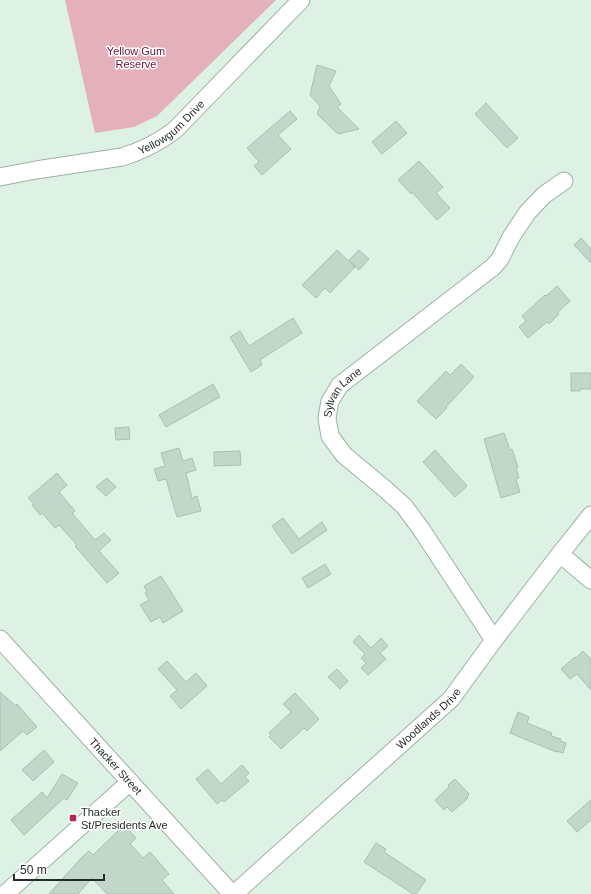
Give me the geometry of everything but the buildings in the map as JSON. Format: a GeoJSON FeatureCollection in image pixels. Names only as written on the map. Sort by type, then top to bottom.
{"type":"FeatureCollection","features":[{"type":"Feature","properties":{"kind":"street","name":"Yellowgum Drive"},"geometry":{"type":"LineString","coordinates":[[0,177],[122,157],[135,153],[157,142],[175,130],[301,0]]}},
{"type":"Feature","properties":{"kind":"street","name":"Sylvan Lane"},"geometry":{"type":"LineString","coordinates":[[494,640],[404,506],[344,455],[330,436],[327,418],[330,401],[340,385],[493,267],[500,259],[511,237],[527,213],[544,195],[564,181]]}},
{"type":"Feature","properties":{"kind":"street","name":"Woodlands Drive"},"geometry":{"type":"LineString","coordinates":[[233,894],[451,698],[591,515]]}},
{"type":"Feature","properties":{"kind":"street"},"geometry":{"type":"LineString","coordinates":[[560,554],[591,580]]}},
{"type":"Feature","properties":{"kind":"street","name":"Thacker Street"},"geometry":{"type":"LineString","coordinates":[[0,639],[233,894]]}},
{"type":"Feature","properties":{"kind":"street"},"geometry":{"type":"LineString","coordinates":[[5,894],[130,782]]}},
{"type":"Feature","properties":{"kind":"green space","name":"Yellow Gum Reserve"},"geometry":{"type":"Polygon","coordinates":[[[65,0],[276,0],[157,116],[134,127],[95,133],[65,0]]]}},
{"type":"Feature","properties":{"kind":"place","name":"Thacker St/Presidents Ave"},"geometry":{"type":"Point","coordinates":[73,818]}}]}
